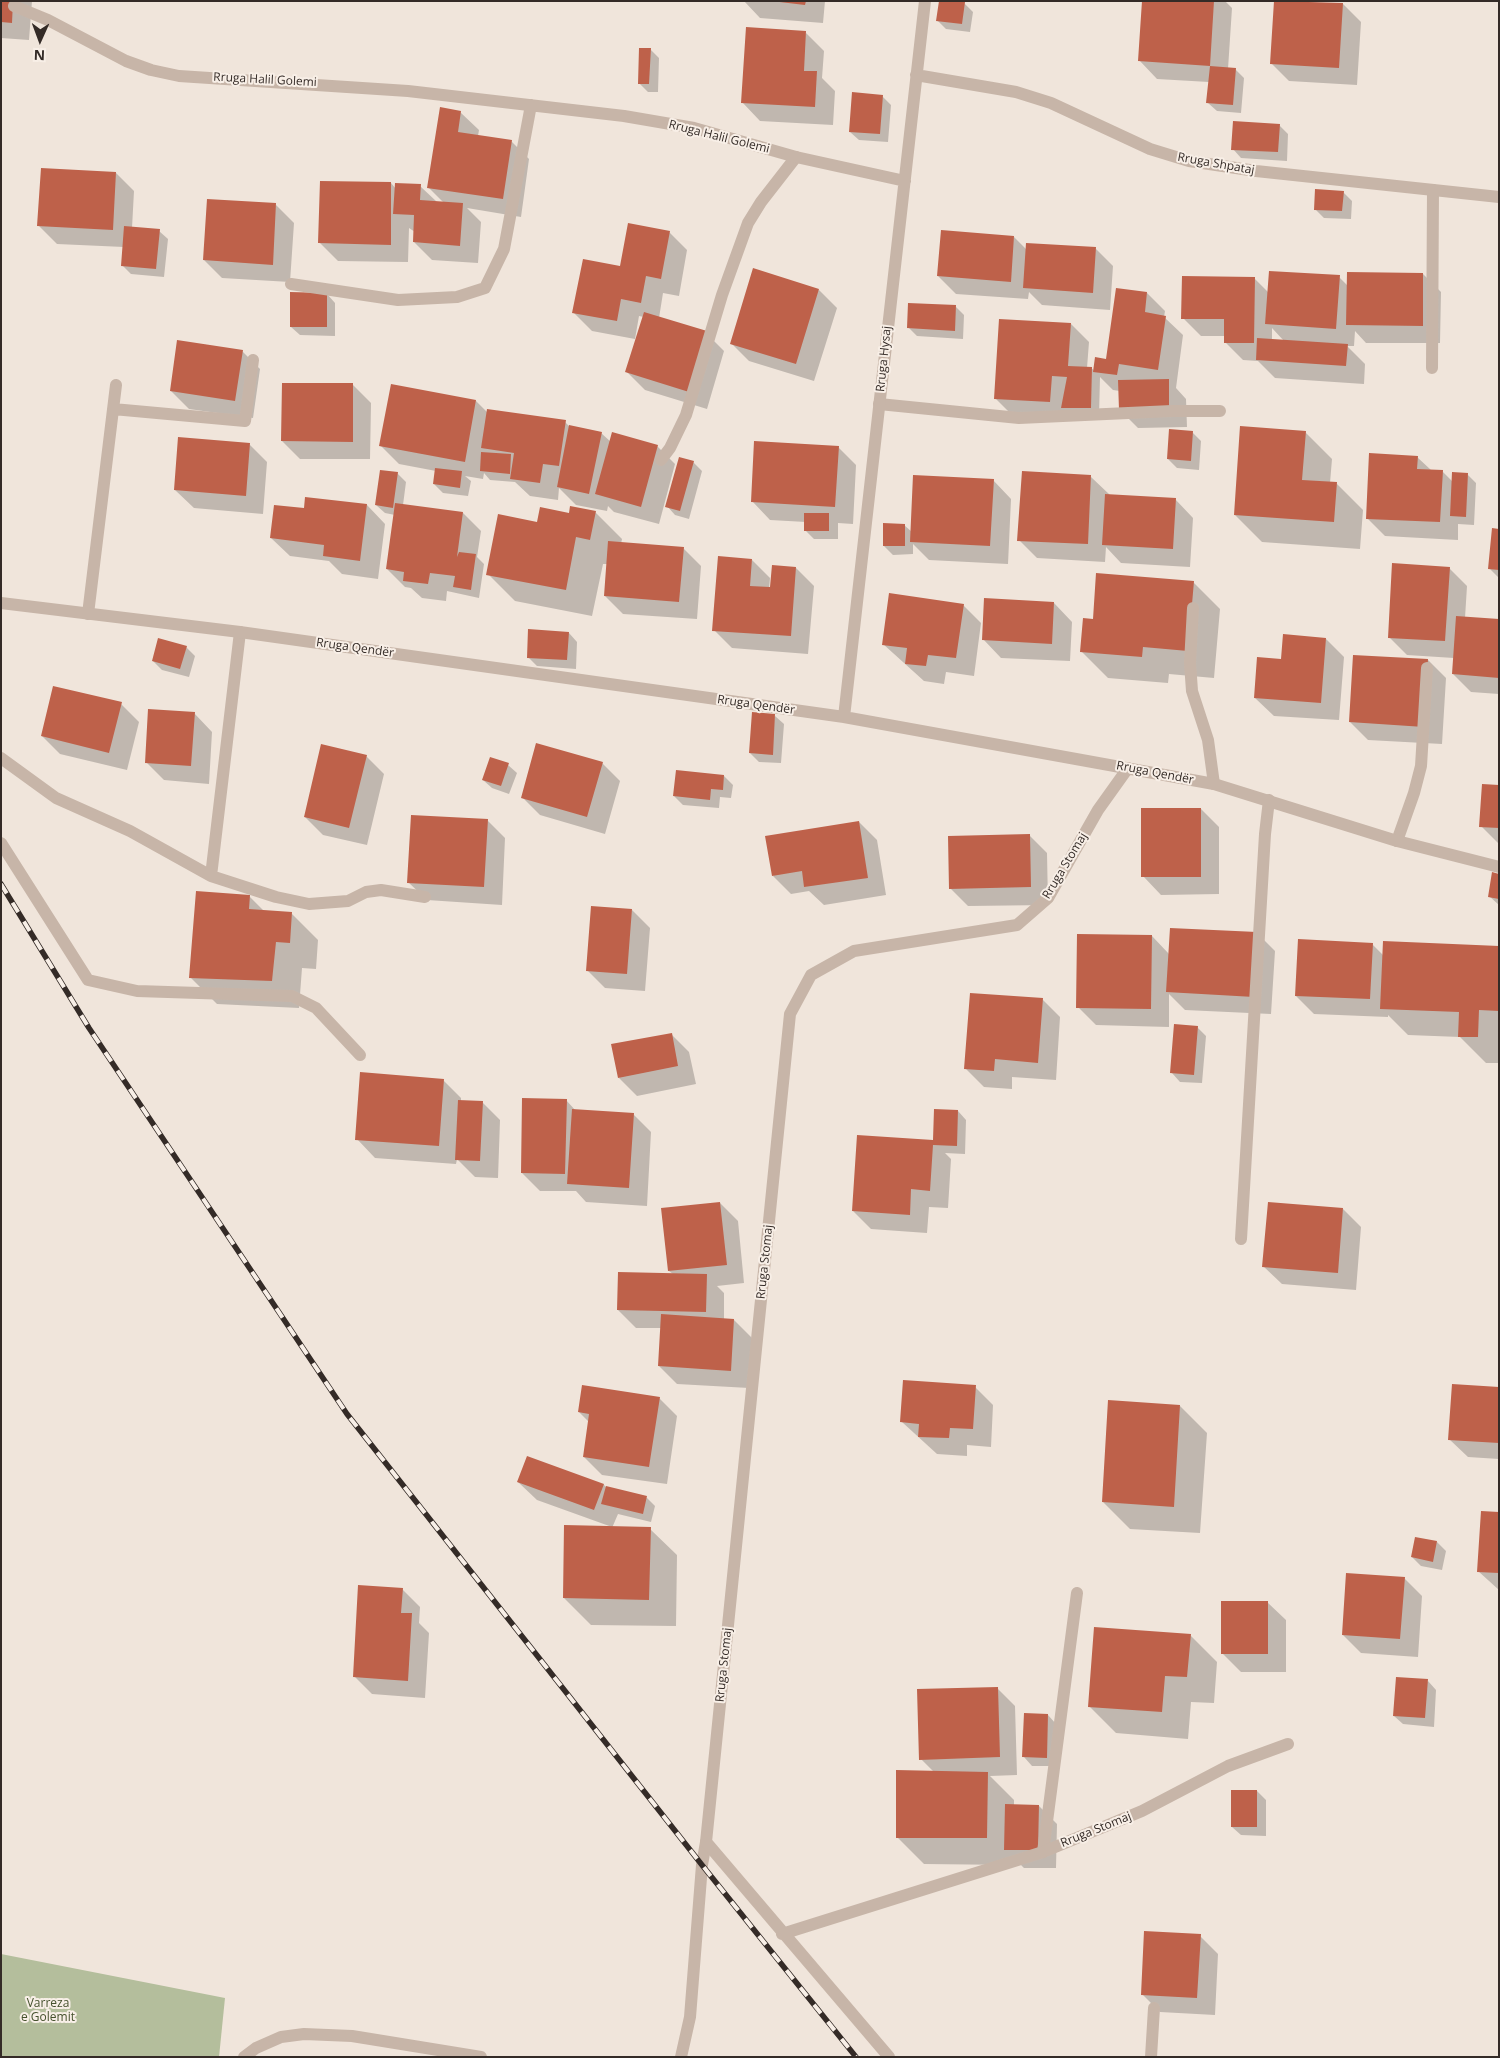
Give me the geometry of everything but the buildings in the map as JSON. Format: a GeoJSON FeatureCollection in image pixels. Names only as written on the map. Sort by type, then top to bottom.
{"type":"FeatureCollection","features":[{"type":"Feature","properties":{"kind":"street","name":"Rruga Hysaj"},"geometry":{"type":"LineString","coordinates":[[844,718],[925,1]]}},
{"type":"Feature","properties":{"kind":"street","name":"Rruga Halil Golemi"},"geometry":{"type":"LineString","coordinates":[[14,6],[48,20],[126,61],[151,70],[179,76],[341,85],[531,105],[661,122],[694,128],[796,157],[905,181]]}},
{"type":"Feature","properties":{"kind":"street","name":"Rruga Shpataj"},"geometry":{"type":"LineString","coordinates":[[916,75],[1016,92],[1051,103],[1150,148],[1189,161],[1256,172],[1499,197]]}},
{"type":"Feature","properties":{"kind":"street"},"geometry":{"type":"LineString","coordinates":[[291,284],[398,300],[457,297],[485,288],[504,249],[531,105]]}},
{"type":"Feature","properties":{"kind":"street"},"geometry":{"type":"LineString","coordinates":[[661,460],[674,441],[686,415],[722,295],[748,223],[761,202],[796,157]]}},
{"type":"Feature","properties":{"kind":"street"},"geometry":{"type":"LineString","coordinates":[[1432,368],[1433,190]]}},
{"type":"Feature","properties":{"kind":"street"},"geometry":{"type":"LineString","coordinates":[[112,409],[245,421],[253,360]]}},
{"type":"Feature","properties":{"kind":"street"},"geometry":{"type":"LineString","coordinates":[[88,614],[116,385]]}},
{"type":"Feature","properties":{"kind":"street"},"geometry":{"type":"LineString","coordinates":[[879,404],[1020,418],[1172,411],[1220,411]]}},
{"type":"Feature","properties":{"kind":"street","name":"Rruga Qendër"},"geometry":{"type":"LineString","coordinates":[[1,603],[240,632],[844,718],[1128,768],[1214,784],[1396,841],[1499,867]]}},
{"type":"Feature","properties":{"kind":"street"},"geometry":{"type":"LineString","coordinates":[[1193,608],[1190,664],[1192,691],[1208,740],[1214,784]]}},
{"type":"Feature","properties":{"kind":"street"},"geometry":{"type":"LineString","coordinates":[[211,876],[240,632]]}},
{"type":"Feature","properties":{"kind":"street"},"geometry":{"type":"LineString","coordinates":[[1396,841],[1414,793],[1421,766],[1427,668]]}},
{"type":"Feature","properties":{"kind":"street"},"geometry":{"type":"LineString","coordinates":[[1,758],[56,798],[130,831],[211,876],[309,904],[348,901],[366,892],[382,890],[425,897]]}},
{"type":"Feature","properties":{"kind":"street","name":"Rruga Stomaj"},"geometry":{"type":"LineString","coordinates":[[681,2057],[690,2017],[702,1865],[706,1842],[790,1014],[811,976],[854,951],[1018,925],[1048,898],[1098,810],[1128,768]]}},
{"type":"Feature","properties":{"kind":"street"},"geometry":{"type":"LineString","coordinates":[[1241,1239],[1265,834],[1269,800]]}},
{"type":"Feature","properties":{"kind":"street"},"geometry":{"type":"LineString","coordinates":[[1,843],[88,980],[137,991],[292,996],[316,1008],[360,1055]]}},
{"type":"Feature","properties":{"kind":"street"},"geometry":{"type":"LineString","coordinates":[[1043,1852],[1077,1593]]}},
{"type":"Feature","properties":{"kind":"street","name":"Rruga Stomaj"},"geometry":{"type":"LineString","coordinates":[[782,1934],[1043,1852],[1142,1811],[1228,1766],[1288,1744]]}},
{"type":"Feature","properties":{"kind":"street"},"geometry":{"type":"LineString","coordinates":[[706,1842],[782,1934],[889,2057]]}},
{"type":"Feature","properties":{"kind":"street"},"geometry":{"type":"LineString","coordinates":[[1151,2057],[1154,2008]]}},
{"type":"Feature","properties":{"kind":"street"},"geometry":{"type":"LineString","coordinates":[[244,2057],[256,2048],[281,2038],[304,2034],[352,2036],[414,2052],[480,2057]]}},
{"type":"Feature","properties":{"kind":"green space","name":"Varreza e Golemit"},"geometry":{"type":"Polygon","coordinates":[[[1,1954],[225,1998],[219,2057],[1,2057],[1,1954]]]}},
{"type":"Feature","properties":{"kind":"railway"},"geometry":{"type":"LineString","coordinates":[[1,884],[89,1028],[347,1414],[702,1865],[856,2057]]}}]}
